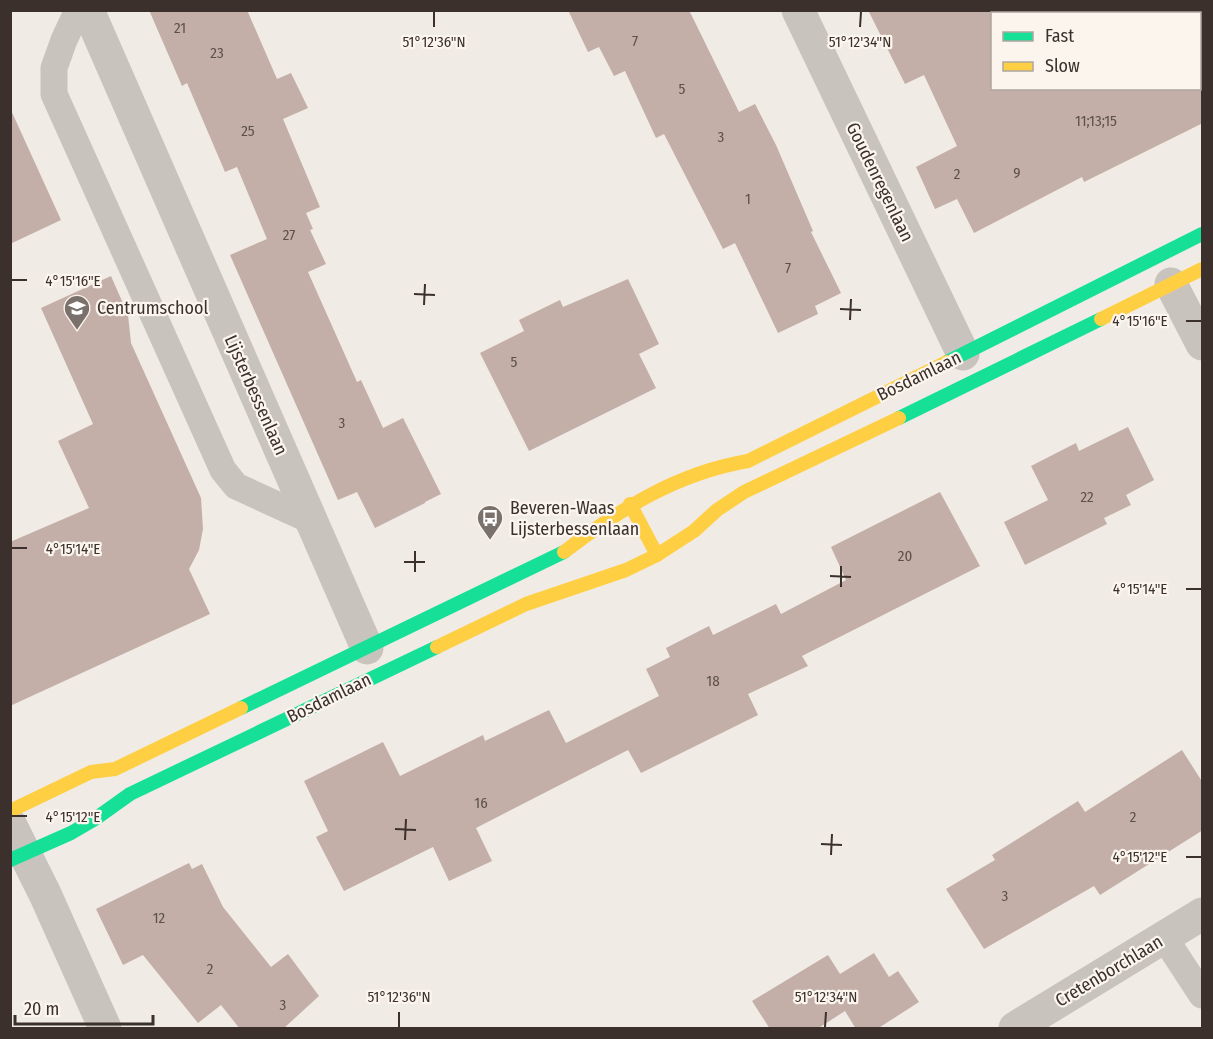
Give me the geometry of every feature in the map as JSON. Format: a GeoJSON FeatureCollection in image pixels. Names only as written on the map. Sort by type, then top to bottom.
{"type":"FeatureCollection","features":[{"type":"Feature","properties":{"kind":"street","name":"Lijsterbessenlaan"},"geometry":{"type":"LineString","coordinates":[[88,10],[367,648]]}},
{"type":"Feature","properties":{"kind":"street","name":"Goudenregenlaan"},"geometry":{"type":"LineString","coordinates":[[798,10],[963,354]]}},
{"type":"Feature","properties":{"kind":"street","name":"Bosdamlaan"},"geometry":{"type":"LineString","coordinates":[[10,811],[91,772],[115,769],[367,648],[563,553],[630,504],[671,484],[718,466],[748,461],[1203,234]]}},
{"type":"Feature","properties":{"kind":"street","name":"Bosdamlaan"},"geometry":{"type":"LineString","coordinates":[[18,856],[72,832],[130,794],[526,604],[626,570],[657,555],[694,531],[717,510],[744,492],[986,377],[1203,269]]}},
{"type":"Feature","properties":{"kind":"street"},"geometry":{"type":"LineString","coordinates":[[1171,285],[1203,344]]}},
{"type":"Feature","properties":{"kind":"street"},"geometry":{"type":"LineString","coordinates":[[630,504],[657,555]]}},
{"type":"Feature","properties":{"kind":"street"},"geometry":{"type":"LineString","coordinates":[[10,824],[18,856],[105,1029]]}},
{"type":"Feature","properties":{"kind":"street","name":"Cretenborchlaan"},"geometry":{"type":"LineString","coordinates":[[1015,1029],[1203,914]]}},
{"type":"Feature","properties":{"kind":"lane"},"geometry":{"type":"LineString","coordinates":[[78,10],[54,68],[54,94],[223,470],[236,486],[310,520]]}},
{"type":"Feature","properties":{"kind":"lane"},"geometry":{"type":"LineString","coordinates":[[1164,937],[1203,995]]}},
{"type":"Feature","properties":{"kind":"building"},"geometry":{"type":"Polygon","coordinates":[[[149,10],[247,10],[277,79],[291,73],[308,108],[283,119],[320,207],[306,213],[313,229],[310,230],[326,264],[308,272],[357,382],[361,380],[383,428],[403,418],[441,494],[375,528],[357,492],[338,500],[230,255],[267,239],[237,167],[225,172],[187,83],[182,86],[149,10]]]}},
{"type":"Feature","properties":{"kind":"building"},"geometry":{"type":"Polygon","coordinates":[[[568,10],[689,10],[739,112],[755,104],[776,145],[813,231],[811,232],[841,293],[815,306],[818,314],[778,333],[735,243],[723,249],[664,134],[656,138],[625,71],[614,76],[599,47],[588,52],[568,10]]]}},
{"type":"Feature","properties":{"kind":"building"},"geometry":{"type":"Polygon","coordinates":[[[868,10],[993,10],[991,12],[991,90],[1201,90],[1203,88],[1203,123],[1084,182],[1082,177],[974,233],[957,199],[935,209],[916,167],[957,146],[924,75],[905,84],[868,10]]]}},
{"type":"Feature","properties":{"kind":"building"},"geometry":{"type":"Polygon","coordinates":[[[10,108],[61,220],[10,244],[10,108]]]}},
{"type":"Feature","properties":{"kind":"building"},"geometry":{"type":"Polygon","coordinates":[[[111,276],[128,315],[131,343],[201,498],[203,529],[199,550],[189,569],[210,614],[10,706],[10,542],[89,508],[58,441],[93,424],[41,308],[111,276]]]}},
{"type":"Feature","properties":{"kind":"building"},"geometry":{"type":"Polygon","coordinates":[[[628,279],[659,344],[639,354],[656,388],[529,451],[480,353],[524,331],[519,320],[560,300],[563,307],[628,279]]]}},
{"type":"Feature","properties":{"kind":"building"},"geometry":{"type":"Polygon","coordinates":[[[1128,427],[1154,480],[1126,495],[1131,505],[1104,518],[1107,524],[1025,565],[1004,522],[1048,500],[1031,466],[1076,443],[1079,451],[1128,427]]]}},
{"type":"Feature","properties":{"kind":"building"},"geometry":{"type":"Polygon","coordinates":[[[940,492],[980,566],[802,656],[808,666],[748,694],[758,715],[641,773],[628,750],[476,828],[492,861],[449,881],[433,847],[344,891],[316,837],[328,831],[304,781],[383,742],[400,776],[483,735],[485,741],[549,710],[566,743],[659,696],[646,669],[670,657],[666,648],[709,626],[713,635],[776,604],[781,614],[846,580],[831,547],[940,492]]]}},
{"type":"Feature","properties":{"kind":"building"},"geometry":{"type":"Polygon","coordinates":[[[1182,750],[1203,783],[1203,830],[1100,895],[1094,886],[984,949],[946,889],[995,860],[992,855],[1078,801],[1085,812],[1182,750]]]}},
{"type":"Feature","properties":{"kind":"building"},"geometry":{"type":"Polygon","coordinates":[[[189,863],[192,869],[202,864],[223,907],[271,967],[288,954],[319,996],[283,1029],[240,1029],[221,1005],[198,1023],[143,955],[123,965],[96,909],[189,863]]]}},
{"type":"Feature","properties":{"kind":"building"},"geometry":{"type":"Polygon","coordinates":[[[874,953],[889,977],[898,971],[919,1002],[877,1029],[856,1029],[845,1011],[817,1029],[770,1029],[752,1001],[828,955],[840,974],[874,953]]]}},
{"type":"Feature","properties":{"kind":"traffic: fast"},"geometry":{"type":"LineString","coordinates":[[947,362],[1202,234]]}},
{"type":"Feature","properties":{"kind":"traffic: fast"},"geometry":{"type":"LineString","coordinates":[[899,418],[1101,319]]}},
{"type":"Feature","properties":{"kind":"traffic: fast"},"geometry":{"type":"LineString","coordinates":[[241,708],[564,552]]}},
{"type":"Feature","properties":{"kind":"traffic: fast"},"geometry":{"type":"LineString","coordinates":[[10,860],[71,833],[130,794],[437,647]]}},
{"type":"Feature","properties":{"kind":"traffic: slow"},"geometry":{"type":"LineString","coordinates":[[1101,319],[1202,269]]}},
{"type":"Feature","properties":{"kind":"traffic: slow"},"geometry":{"type":"LineString","coordinates":[[564,552],[606,521],[650,495],[697,474],[748,461],[947,362]]}},
{"type":"Feature","properties":{"kind":"traffic: slow"},"geometry":{"type":"LineString","coordinates":[[437,647],[526,604],[626,570],[657,555],[694,531],[717,510],[744,492],[899,418]]}},
{"type":"Feature","properties":{"kind":"traffic: slow"},"geometry":{"type":"LineString","coordinates":[[630,504],[657,555]]}},
{"type":"Feature","properties":{"kind":"traffic: slow"},"geometry":{"type":"LineString","coordinates":[[10,811],[91,772],[115,769],[241,708]]}},
{"type":"Feature","properties":{"kind":"place","name":"Centrumschool"},"geometry":{"type":"Point","coordinates":[77,331]}},
{"type":"Feature","properties":{"kind":"place","name":"Beveren-Waas Lijsterbessenlaan"},"geometry":{"type":"Point","coordinates":[490,541]}}]}
